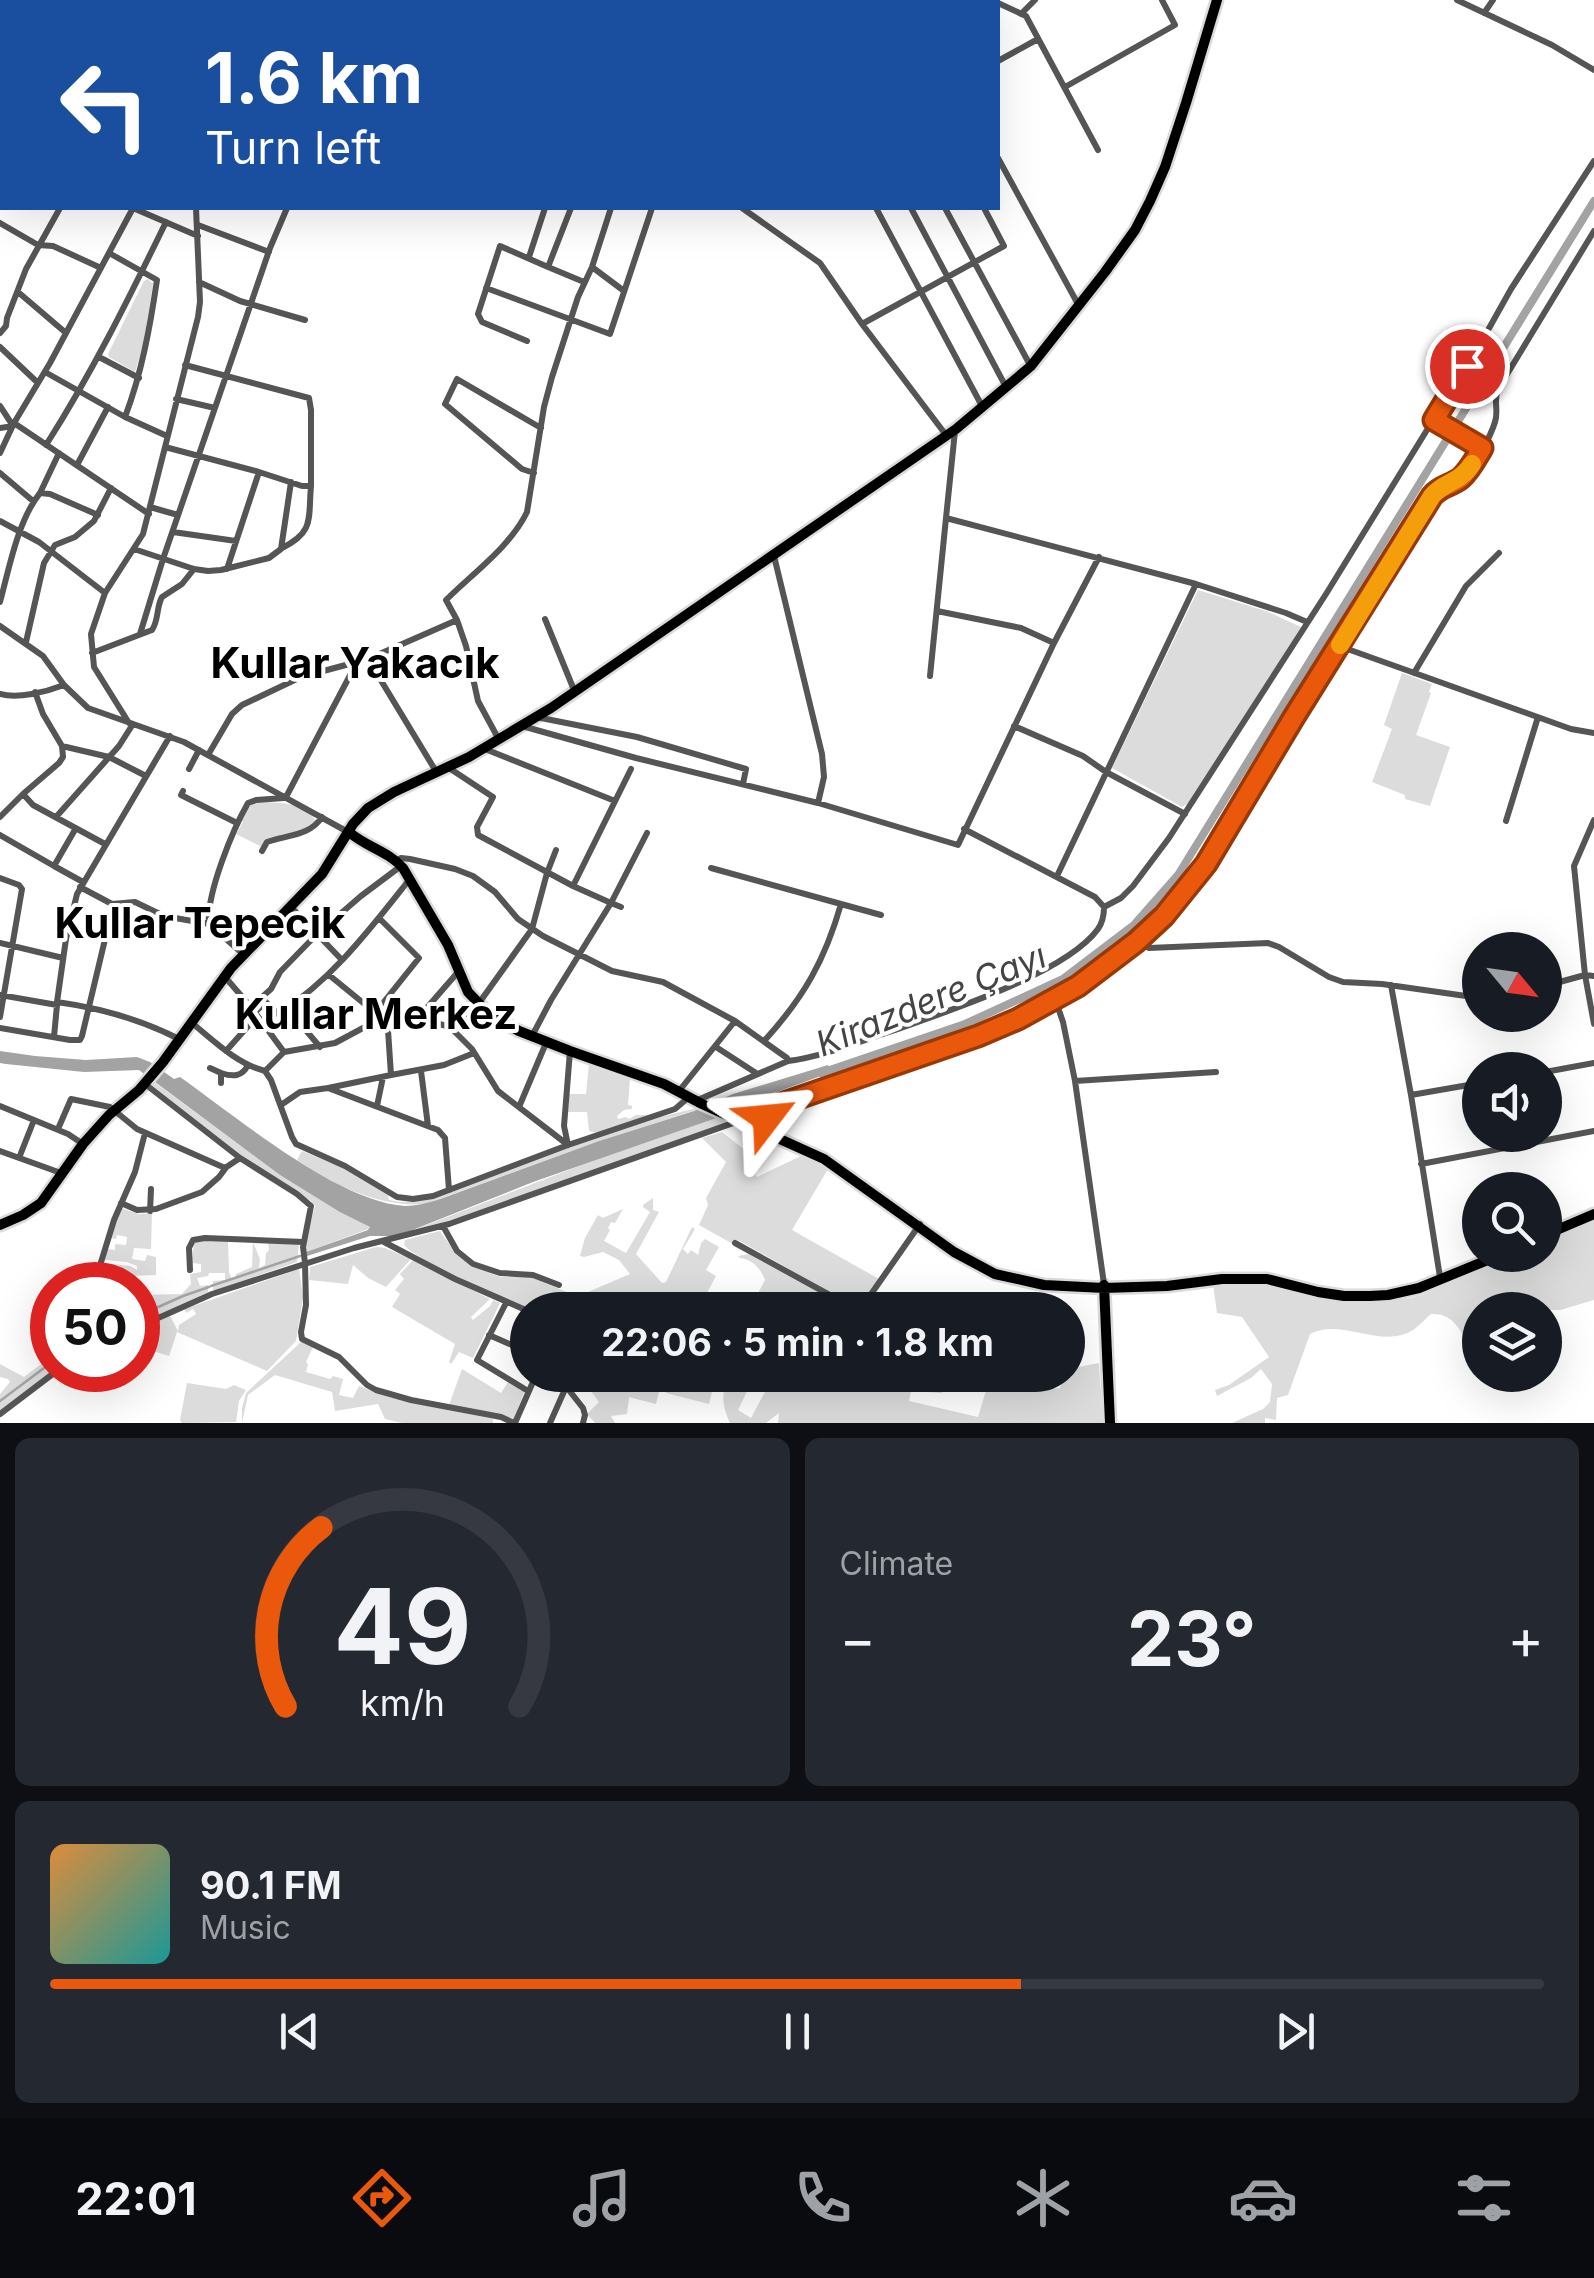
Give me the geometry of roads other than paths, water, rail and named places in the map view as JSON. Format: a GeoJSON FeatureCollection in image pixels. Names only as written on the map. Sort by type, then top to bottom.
{"type":"FeatureCollection","features":[{"type":"Feature","properties":{"kind":"main road"},"geometry":{"type":"LineString","coordinates":[[0,1224],[37,1208],[82,1144],[163,1062],[224,977],[331,863],[362,813],[378,801],[484,749],[535,717],[951,432],[1031,366],[1080,307],[1150,200],[1176,135],[1217,0]]}},
{"type":"Feature","properties":{"kind":"main road"},"geometry":{"type":"LineString","coordinates":[[349,832],[398,863],[448,945],[468,992],[496,1019],[695,1098],[783,1139],[836,1166],[960,1252],[1000,1272],[1117,1288],[1267,1279],[1344,1296],[1388,1295],[1462,1272]]}},
{"type":"Feature","properties":{"kind":"main road"},"geometry":{"type":"LineString","coordinates":[[771,1108],[767,1119],[772,1128]]}},
{"type":"Feature","properties":{"kind":"main road"},"geometry":{"type":"LineString","coordinates":[[741,1119],[772,1128],[836,1161],[969,1262],[994,1274],[1028,1282],[1087,1288],[1245,1274],[1268,1275],[1345,1292],[1370,1292],[1388,1291],[1462,1267]]}},
{"type":"Feature","properties":{"kind":"main road"},"geometry":{"type":"LineString","coordinates":[[1562,1226],[1594,1212]]}},
{"type":"Feature","properties":{"kind":"main road"},"geometry":{"type":"LineString","coordinates":[[1104,1286],[1110,1423]]}},
{"type":"Feature","properties":{"kind":"main road"},"geometry":{"type":"LineString","coordinates":[[1087,1288],[1098,1295],[1104,1308]]}},
{"type":"Feature","properties":{"kind":"main road"},"geometry":{"type":"LineString","coordinates":[[1104,1308],[1117,1288]]}},
{"type":"Feature","properties":{"kind":"street"},"geometry":{"type":"LineString","coordinates":[[1021,14],[1035,0]]}},
{"type":"Feature","properties":{"kind":"street"},"geometry":{"type":"LineString","coordinates":[[1065,86],[1175,26],[1162,0]]}},
{"type":"Feature","properties":{"kind":"street"},"geometry":{"type":"LineString","coordinates":[[1457,0],[1594,70]]}},
{"type":"Feature","properties":{"kind":"street"},"geometry":{"type":"LineString","coordinates":[[1484,13],[1493,0]]}},
{"type":"Feature","properties":{"kind":"street"},"geometry":{"type":"LineString","coordinates":[[1000,4],[1026,16],[1098,150]]}},
{"type":"Feature","properties":{"kind":"street"},"geometry":{"type":"LineString","coordinates":[[1000,60],[1038,39]]}},
{"type":"Feature","properties":{"kind":"street"},"geometry":{"type":"LineString","coordinates":[[192,1023],[248,1065],[265,1071],[299,1146],[345,1166],[397,1197],[408,1199],[449,1190],[568,1144],[678,1108],[788,1061],[817,1056],[997,992],[1056,962],[1100,926],[1104,907],[1133,886],[1156,858],[1436,421],[1511,290],[1594,161]]}},
{"type":"Feature","properties":{"kind":"street"},"geometry":{"type":"LineString","coordinates":[[1000,162],[1080,307]]}},
{"type":"Feature","properties":{"kind":"street"},"geometry":{"type":"LineString","coordinates":[[0,333],[38,246],[59,210]]}},
{"type":"Feature","properties":{"kind":"street"},"geometry":{"type":"LineString","coordinates":[[0,453],[132,210]]}},
{"type":"Feature","properties":{"kind":"street"},"geometry":{"type":"LineString","coordinates":[[138,210],[198,236]]}},
{"type":"Feature","properties":{"kind":"street"},"geometry":{"type":"LineString","coordinates":[[131,724],[100,680],[94,666],[91,634],[105,593],[143,534],[150,510],[200,302],[196,210]]}},
{"type":"Feature","properties":{"kind":"street"},"geometry":{"type":"LineString","coordinates":[[140,634],[198,456],[286,210]]}},
{"type":"Feature","properties":{"kind":"street"},"geometry":{"type":"LineString","coordinates":[[529,257],[544,210]]}},
{"type":"Feature","properties":{"kind":"street"},"geometry":{"type":"LineString","coordinates":[[548,267],[569,210]]}},
{"type":"Feature","properties":{"kind":"street"},"geometry":{"type":"LineString","coordinates":[[498,740],[478,701],[466,646],[446,600],[510,538],[527,512],[552,377],[610,210]]}},
{"type":"Feature","properties":{"kind":"street"},"geometry":{"type":"LineString","coordinates":[[486,288],[610,334],[651,210]]}},
{"type":"Feature","properties":{"kind":"street"},"geometry":{"type":"LineString","coordinates":[[745,210],[820,263],[862,324],[951,432],[930,676]]}},
{"type":"Feature","properties":{"kind":"street"},"geometry":{"type":"LineString","coordinates":[[757,217],[761,210]]}},
{"type":"Feature","properties":{"kind":"street"},"geometry":{"type":"LineString","coordinates":[[877,210],[983,408]]}},
{"type":"Feature","properties":{"kind":"street"},"geometry":{"type":"LineString","coordinates":[[912,210],[1007,388]]}},
{"type":"Feature","properties":{"kind":"street"},"geometry":{"type":"LineString","coordinates":[[946,210],[1031,366]]}},
{"type":"Feature","properties":{"kind":"street"},"geometry":{"type":"LineString","coordinates":[[862,324],[1004,246],[985,210]]}},
{"type":"Feature","properties":{"kind":"street"},"geometry":{"type":"LineString","coordinates":[[46,445],[100,357],[166,222]]}},
{"type":"Feature","properties":{"kind":"street"},"geometry":{"type":"LineString","coordinates":[[0,223],[38,246],[53,246],[101,268]]}},
{"type":"Feature","properties":{"kind":"street"},"geometry":{"type":"LineString","coordinates":[[198,225],[269,252]]}},
{"type":"Feature","properties":{"kind":"street"},"geometry":{"type":"LineString","coordinates":[[160,1317],[304,1254],[443,1226],[978,1036],[1056,1000],[1106,966],[1164,916],[1206,864],[1432,496],[1466,473],[1495,423],[1494,398],[1498,389],[1594,232]]}},
{"type":"Feature","properties":{"kind":"street"},"geometry":{"type":"LineString","coordinates":[[526,342],[482,322],[478,314],[500,246],[584,282]]}},
{"type":"Feature","properties":{"kind":"street"},"geometry":{"type":"LineString","coordinates":[[109,254],[157,280],[139,378],[125,417]]}},
{"type":"Feature","properties":{"kind":"street"},"geometry":{"type":"LineString","coordinates":[[592,266],[624,290]]}},
{"type":"Feature","properties":{"kind":"street"},"geometry":{"type":"LineString","coordinates":[[199,282],[251,304],[306,320]]}},
{"type":"Feature","properties":{"kind":"street"},"geometry":{"type":"LineString","coordinates":[[18,292],[66,333]]}},
{"type":"Feature","properties":{"kind":"street"},"geometry":{"type":"LineString","coordinates":[[0,347],[38,384]]}},
{"type":"Feature","properties":{"kind":"street"},"geometry":{"type":"LineString","coordinates":[[100,357],[139,378]]}},
{"type":"Feature","properties":{"kind":"street"},"geometry":{"type":"LineString","coordinates":[[134,549],[194,569],[227,569],[269,558],[302,536],[307,526],[312,410],[309,398],[185,365]]}},
{"type":"Feature","properties":{"kind":"street"},"geometry":{"type":"LineString","coordinates":[[45,372],[168,436]]}},
{"type":"Feature","properties":{"kind":"street"},"geometry":{"type":"LineString","coordinates":[[534,473],[522,469],[445,404],[458,379],[541,428]]}},
{"type":"Feature","properties":{"kind":"street"},"geometry":{"type":"LineString","coordinates":[[176,399],[215,408]]}},
{"type":"Feature","properties":{"kind":"street"},"geometry":{"type":"LineString","coordinates":[[0,406],[13,425],[111,488],[150,510],[178,515]]}},
{"type":"Feature","properties":{"kind":"street"},"geometry":{"type":"LineString","coordinates":[[76,465],[108,408]]}},
{"type":"Feature","properties":{"kind":"street"},"geometry":{"type":"LineString","coordinates":[[1436,421],[1480,447]]}},
{"type":"Feature","properties":{"kind":"street"},"geometry":{"type":"LineString","coordinates":[[0,428],[13,425]]}},
{"type":"Feature","properties":{"kind":"street"},"geometry":{"type":"LineString","coordinates":[[165,447],[310,486]]}},
{"type":"Feature","properties":{"kind":"street"},"geometry":{"type":"LineString","coordinates":[[0,602],[33,501],[59,453]]}},
{"type":"Feature","properties":{"kind":"street"},"geometry":{"type":"LineString","coordinates":[[227,569],[259,472]]}},
{"type":"Feature","properties":{"kind":"street"},"geometry":{"type":"LineString","coordinates":[[0,473],[33,501]]}},
{"type":"Feature","properties":{"kind":"street"},"geometry":{"type":"LineString","coordinates":[[281,549],[291,482]]}},
{"type":"Feature","properties":{"kind":"street"},"geometry":{"type":"LineString","coordinates":[[26,642],[50,552],[55,545],[86,529],[111,488]]}},
{"type":"Feature","properties":{"kind":"street"},"geometry":{"type":"LineString","coordinates":[[40,493],[98,515]]}},
{"type":"Feature","properties":{"kind":"street"},"geometry":{"type":"LineString","coordinates":[[946,518],[1099,556],[1307,622]]}},
{"type":"Feature","properties":{"kind":"street"},"geometry":{"type":"LineString","coordinates":[[0,521],[39,542],[105,593]]}},
{"type":"Feature","properties":{"kind":"street"},"geometry":{"type":"LineString","coordinates":[[172,532],[236,541]]}},
{"type":"Feature","properties":{"kind":"street"},"geometry":{"type":"LineString","coordinates":[[1414,673],[1466,586],[1499,554]]}},
{"type":"Feature","properties":{"kind":"street"},"geometry":{"type":"LineString","coordinates":[[774,555],[822,754],[824,777],[818,804]]}},
{"type":"Feature","properties":{"kind":"street"},"geometry":{"type":"LineString","coordinates":[[520,726],[958,845],[1099,556]]}},
{"type":"Feature","properties":{"kind":"street"},"geometry":{"type":"LineString","coordinates":[[92,653],[152,630],[162,596],[182,584],[194,569]]}},
{"type":"Feature","properties":{"kind":"street"},"geometry":{"type":"LineString","coordinates":[[1057,876],[1196,584]]}},
{"type":"Feature","properties":{"kind":"street"},"geometry":{"type":"LineString","coordinates":[[938,611],[1021,628],[1054,643]]}},
{"type":"Feature","properties":{"kind":"street"},"geometry":{"type":"LineString","coordinates":[[545,619],[574,690]]}},
{"type":"Feature","properties":{"kind":"street"},"geometry":{"type":"LineString","coordinates":[[208,755],[238,707],[300,677],[368,659],[456,620]]}},
{"type":"Feature","properties":{"kind":"street"},"geometry":{"type":"LineString","coordinates":[[0,626],[43,656],[88,708],[170,736],[349,832]]}},
{"type":"Feature","properties":{"kind":"street"},"geometry":{"type":"LineString","coordinates":[[1339,646],[1571,729],[1594,733]]}},
{"type":"Feature","properties":{"kind":"street"},"geometry":{"type":"LineString","coordinates":[[368,659],[437,773]]}},
{"type":"Feature","properties":{"kind":"street"},"geometry":{"type":"LineString","coordinates":[[287,797],[357,661]]}},
{"type":"Feature","properties":{"kind":"street"},"geometry":{"type":"LineString","coordinates":[[0,694],[35,692],[64,684]]}},
{"type":"Feature","properties":{"kind":"street"},"geometry":{"type":"LineString","coordinates":[[0,818],[63,756],[62,746],[35,692]]}},
{"type":"Feature","properties":{"kind":"street"},"geometry":{"type":"LineString","coordinates":[[535,717],[637,737],[746,769],[743,784]]}},
{"type":"Feature","properties":{"kind":"street"},"geometry":{"type":"LineString","coordinates":[[1506,821],[1538,717]]}},
{"type":"Feature","properties":{"kind":"street"},"geometry":{"type":"LineString","coordinates":[[56,817],[125,739],[131,724]]}},
{"type":"Feature","properties":{"kind":"street"},"geometry":{"type":"LineString","coordinates":[[1014,726],[1083,756],[1185,814]]}},
{"type":"Feature","properties":{"kind":"street"},"geometry":{"type":"LineString","coordinates":[[54,1037],[68,925],[81,884],[170,736]]}},
{"type":"Feature","properties":{"kind":"street"},"geometry":{"type":"LineString","coordinates":[[62,746],[109,757],[146,776]]}},
{"type":"Feature","properties":{"kind":"street"},"geometry":{"type":"LineString","coordinates":[[484,749],[615,801]]}},
{"type":"Feature","properties":{"kind":"street"},"geometry":{"type":"LineString","coordinates":[[189,769],[199,750]]}},
{"type":"Feature","properties":{"kind":"street"},"geometry":{"type":"LineString","coordinates":[[688,752],[688,770]]}},
{"type":"Feature","properties":{"kind":"street"},"geometry":{"type":"LineString","coordinates":[[449,768],[493,797],[479,822],[478,834],[547,874],[620,908]]}},
{"type":"Feature","properties":{"kind":"street"},"geometry":{"type":"LineString","coordinates":[[572,886],[631,769]]}},
{"type":"Feature","properties":{"kind":"street"},"geometry":{"type":"LineString","coordinates":[[183,791],[181,795],[237,823]]}},
{"type":"Feature","properties":{"kind":"street"},"geometry":{"type":"LineString","coordinates":[[23,794],[28,802],[104,844]]}},
{"type":"Feature","properties":{"kind":"street"},"geometry":{"type":"LineString","coordinates":[[208,924],[217,877],[237,823],[250,801],[287,797]]}},
{"type":"Feature","properties":{"kind":"street"},"geometry":{"type":"LineString","coordinates":[[262,851],[269,841],[313,828],[322,817]]}},
{"type":"Feature","properties":{"kind":"street"},"geometry":{"type":"LineString","coordinates":[[1594,820],[1574,866],[1594,1024]]}},
{"type":"Feature","properties":{"kind":"street"},"geometry":{"type":"LineString","coordinates":[[54,866],[76,828]]}},
{"type":"Feature","properties":{"kind":"street"},"geometry":{"type":"LineString","coordinates":[[964,829],[1095,897],[1104,907]]}},
{"type":"Feature","properties":{"kind":"street"},"geometry":{"type":"LineString","coordinates":[[532,1036],[612,903],[647,834]]}},
{"type":"Feature","properties":{"kind":"street"},"geometry":{"type":"LineString","coordinates":[[0,835],[112,904],[136,902],[164,916],[208,924],[244,955]]}},
{"type":"Feature","properties":{"kind":"street"},"geometry":{"type":"LineString","coordinates":[[329,975],[381,1015],[404,1014],[450,1026],[464,1022],[532,928],[556,850]]}},
{"type":"Feature","properties":{"kind":"street"},"geometry":{"type":"LineString","coordinates":[[226,1050],[280,972],[403,858],[466,872],[492,889],[518,919],[532,928],[618,973],[663,982],[735,1021],[784,1054],[788,1061]]}},
{"type":"Feature","properties":{"kind":"street"},"geometry":{"type":"LineString","coordinates":[[711,868],[881,915]]}},
{"type":"Feature","properties":{"kind":"street"},"geometry":{"type":"LineString","coordinates":[[0,878],[22,888],[0,1017]]}},
{"type":"Feature","properties":{"kind":"street"},"geometry":{"type":"LineString","coordinates":[[254,1011],[266,1002],[278,1014],[329,975],[410,880]]}},
{"type":"Feature","properties":{"kind":"street"},"geometry":{"type":"LineString","coordinates":[[0,1028],[80,1040],[112,904]]}},
{"type":"Feature","properties":{"kind":"street"},"geometry":{"type":"LineString","coordinates":[[765,1040],[810,982],[841,904]]}},
{"type":"Feature","properties":{"kind":"street"},"geometry":{"type":"LineString","coordinates":[[292,908],[342,960]]}},
{"type":"Feature","properties":{"kind":"street"},"geometry":{"type":"LineString","coordinates":[[265,1071],[284,1052],[320,1047],[346,1038],[381,1015],[419,958],[379,918]]}},
{"type":"Feature","properties":{"kind":"street"},"geometry":{"type":"LineString","coordinates":[[1136,942],[1149,948],[1262,942],[1280,947],[1336,980],[1462,995]]}},
{"type":"Feature","properties":{"kind":"street"},"geometry":{"type":"LineString","coordinates":[[0,943],[63,958]]}},
{"type":"Feature","properties":{"kind":"street"},"geometry":{"type":"LineString","coordinates":[[418,1018],[458,972]]}},
{"type":"Feature","properties":{"kind":"street"},"geometry":{"type":"LineString","coordinates":[[1562,982],[1590,976]]}},
{"type":"Feature","properties":{"kind":"street"},"geometry":{"type":"LineString","coordinates":[[224,977],[284,1052]]}},
{"type":"Feature","properties":{"kind":"street"},"geometry":{"type":"LineString","coordinates":[[1391,985],[1440,1276]]}},
{"type":"Feature","properties":{"kind":"street"},"geometry":{"type":"LineString","coordinates":[[2,995],[90,1006],[180,1039]]}},
{"type":"Feature","properties":{"kind":"street"},"geometry":{"type":"LineString","coordinates":[[1056,1000],[1075,1080],[1104,1286]]}},
{"type":"Feature","properties":{"kind":"street"},"geometry":{"type":"LineString","coordinates":[[287,1008],[320,1047]]}},
{"type":"Feature","properties":{"kind":"street"},"geometry":{"type":"LineString","coordinates":[[377,1106],[387,1076],[381,1015]]}},
{"type":"Feature","properties":{"kind":"street"},"geometry":{"type":"LineString","coordinates":[[695,1098],[716,1047],[735,1021]]}},
{"type":"Feature","properties":{"kind":"street"},"geometry":{"type":"LineString","coordinates":[[450,1026],[474,1053],[494,1086],[568,1144]]}},
{"type":"Feature","properties":{"kind":"street"},"geometry":{"type":"LineString","coordinates":[[519,1107],[546,1042]]}},
{"type":"Feature","properties":{"kind":"street"},"geometry":{"type":"LineString","coordinates":[[716,1047],[756,1073]]}},
{"type":"Feature","properties":{"kind":"street"},"geometry":{"type":"LineString","coordinates":[[568,1144],[564,1126],[570,1051]]}},
{"type":"Feature","properties":{"kind":"street"},"geometry":{"type":"LineString","coordinates":[[281,1105],[300,1092],[421,1071],[474,1053]]}},
{"type":"Feature","properties":{"kind":"street"},"geometry":{"type":"LineString","coordinates":[[1562,1069],[1594,1063]]}},
{"type":"Feature","properties":{"kind":"street"},"geometry":{"type":"LineString","coordinates":[[210,1068],[238,1075],[248,1065]]}},
{"type":"Feature","properties":{"kind":"street"},"geometry":{"type":"LineString","coordinates":[[421,1071],[428,1126]]}},
{"type":"Feature","properties":{"kind":"street"},"geometry":{"type":"LineString","coordinates":[[1075,1080],[1216,1072]]}},
{"type":"Feature","properties":{"kind":"street"},"geometry":{"type":"LineString","coordinates":[[221,1073],[221,1084]]}},
{"type":"Feature","properties":{"kind":"street"},"geometry":{"type":"LineString","coordinates":[[145,1084],[240,1158],[310,1204],[304,1254],[306,1304],[302,1339],[339,1357],[367,1385],[411,1400],[514,1423],[528,1392]]}},
{"type":"Feature","properties":{"kind":"street"},"geometry":{"type":"LineString","coordinates":[[1411,1095],[1462,1086]]}},
{"type":"Feature","properties":{"kind":"street"},"geometry":{"type":"LineString","coordinates":[[328,1088],[428,1126],[444,1136],[449,1190]]}},
{"type":"Feature","properties":{"kind":"street"},"geometry":{"type":"LineString","coordinates":[[58,1130],[71,1099],[116,1109],[145,1133],[225,1168]]}},
{"type":"Feature","properties":{"kind":"street"},"geometry":{"type":"LineString","coordinates":[[0,1106],[82,1144]]}},
{"type":"Feature","properties":{"kind":"street"},"geometry":{"type":"LineString","coordinates":[[19,1158],[34,1120]]}},
{"type":"Feature","properties":{"kind":"street"},"geometry":{"type":"LineString","coordinates":[[1421,1164],[1594,1132]]}},
{"type":"Feature","properties":{"kind":"street"},"geometry":{"type":"LineString","coordinates":[[100,1262],[135,1172],[145,1133]]}},
{"type":"Feature","properties":{"kind":"street"},"geometry":{"type":"LineString","coordinates":[[0,1151],[62,1173]]}},
{"type":"Feature","properties":{"kind":"street"},"geometry":{"type":"LineString","coordinates":[[121,1203],[150,1211],[202,1192],[240,1158]]}},
{"type":"Feature","properties":{"kind":"street"},"geometry":{"type":"LineString","coordinates":[[150,1211],[151,1189]]}},
{"type":"Feature","properties":{"kind":"street"},"geometry":{"type":"LineString","coordinates":[[871,1292],[920,1225]]}},
{"type":"Feature","properties":{"kind":"street"},"geometry":{"type":"LineString","coordinates":[[443,1226],[458,1251],[473,1264],[500,1273],[534,1275],[558,1286]]}},
{"type":"Feature","properties":{"kind":"street"},"geometry":{"type":"LineString","coordinates":[[190,1270],[193,1240],[205,1238],[304,1254]]}},
{"type":"Feature","properties":{"kind":"street"},"geometry":{"type":"LineString","coordinates":[[382,1241],[510,1304]]}},
{"type":"Feature","properties":{"kind":"street"},"geometry":{"type":"LineString","coordinates":[[736,1243],[825,1292]]}},
{"type":"Feature","properties":{"kind":"street"},"geometry":{"type":"LineString","coordinates":[[506,1302],[477,1360],[510,1380]]}},
{"type":"Feature","properties":{"kind":"street"},"geometry":{"type":"LineString","coordinates":[[488,1336],[510,1345]]}},
{"type":"Feature","properties":{"kind":"street"},"geometry":{"type":"LineString","coordinates":[[0,1414],[30,1391]]}},
{"type":"Feature","properties":{"kind":"street"},"geometry":{"type":"LineString","coordinates":[[550,1423],[564,1392]]}},
{"type":"Feature","properties":{"kind":"street"},"geometry":{"type":"LineString","coordinates":[[570,1392],[583,1408],[583,1423]]}},
{"type":"Feature","properties":{"kind":"waterway","name":"Kirazdere Çayı"},"geometry":{"type":"LineString","coordinates":[[821,1073],[965,1024],[1063,979],[1134,925],[1178,875],[1594,201]]}},
{"type":"Feature","properties":{"kind":"waterway"},"geometry":{"type":"LineString","coordinates":[[211,1286],[300,1256]]}},
{"type":"Feature","properties":{"kind":"waterway"},"geometry":{"type":"LineString","coordinates":[[160,1306],[209,1287]]}},
{"type":"Feature","properties":{"kind":"waterway"},"geometry":{"type":"LineString","coordinates":[[0,1401],[30,1378]]}},
{"type":"Feature","properties":{"kind":"district","name":"Kullar Yakacık"},"geometry":{"type":"Point","coordinates":[355,663]}},
{"type":"Feature","properties":{"kind":"district","name":"Kullar Tepecik"},"geometry":{"type":"Point","coordinates":[200,923]}},
{"type":"Feature","properties":{"kind":"district","name":"Kullar Merkez"},"geometry":{"type":"Point","coordinates":[376,1014]}}]}
